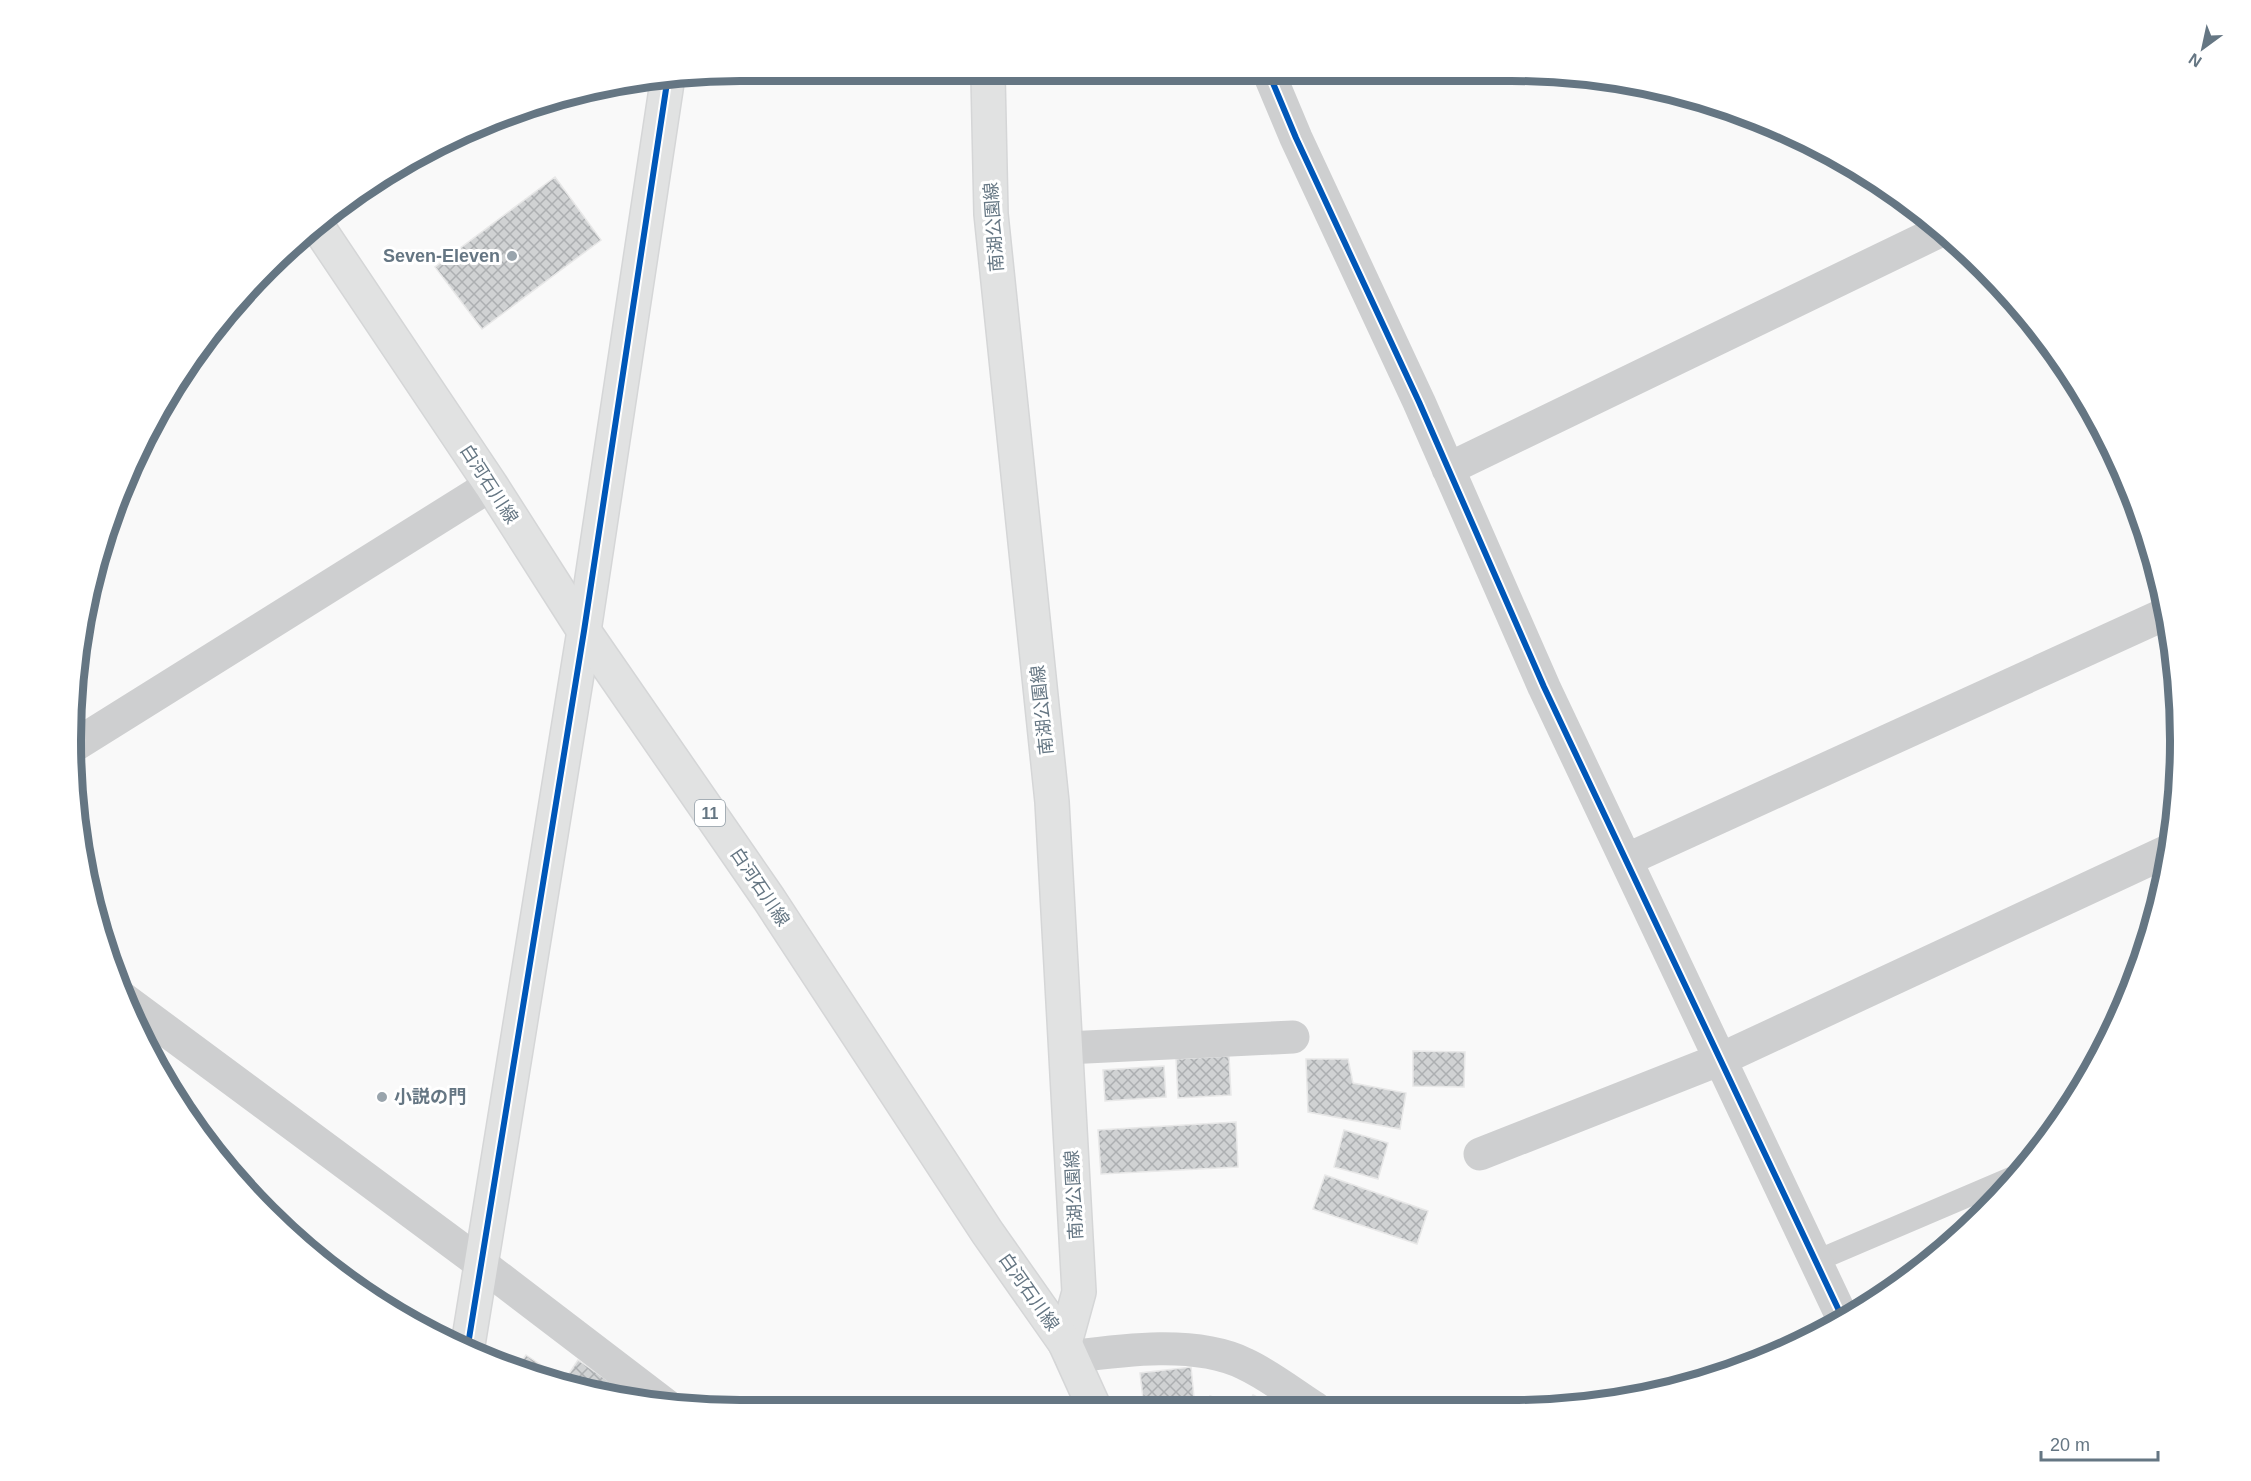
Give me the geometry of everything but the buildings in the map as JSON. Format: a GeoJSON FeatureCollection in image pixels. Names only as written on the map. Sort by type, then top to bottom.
{"type":"FeatureCollection","features":[{"type":"Feature","properties":{"kind":"main road","name":"南湖公園線"},"geometry":{"type":"LineString","coordinates":[[988,81],[991,214],[1052,802],[1079,1292],[1068,1350]]}},
{"type":"Feature","properties":{"kind":"main road"},"geometry":{"type":"LineString","coordinates":[[468,1341],[584,631],[667,86]]}},
{"type":"Feature","properties":{"kind":"main road","name":"白河石川線"},"geometry":{"type":"LineString","coordinates":[[321,232],[491,485],[584,631],[769,899],[987,1232],[1068,1350],[1091,1400]]}},
{"type":"Feature","properties":{"kind":"street"},"geometry":{"type":"LineString","coordinates":[[1272,81],[1544,687],[1840,1312]]}},
{"type":"Feature","properties":{"kind":"street"},"geometry":{"type":"LineString","coordinates":[[1448,469],[1933,235]]}},
{"type":"Feature","properties":{"kind":"street"},"geometry":{"type":"LineString","coordinates":[[81,741],[491,485]]}},
{"type":"Feature","properties":{"kind":"street"},"geometry":{"type":"LineString","coordinates":[[1626,860],[2158,617]]}},
{"type":"Feature","properties":{"kind":"street"},"geometry":{"type":"LineString","coordinates":[[1480,1154],[1721,1059],[2159,855]]}},
{"type":"Feature","properties":{"kind":"street"},"geometry":{"type":"LineString","coordinates":[[139,1009],[480,1263],[651,1393]]}},
{"type":"Feature","properties":{"kind":"street"},"geometry":{"type":"LineString","coordinates":[[1066,1048],[1293,1037]]}},
{"type":"Feature","properties":{"kind":"street"},"geometry":{"type":"LineString","coordinates":[[1068,1350],[1140,1348],[1210,1353],[1245,1363],[1303,1400]]}},
{"type":"Feature","properties":{"kind":"lane"},"geometry":{"type":"LineString","coordinates":[[1816,1261],[1999,1183]]}},
{"type":"Feature","properties":{"kind":"cycle path"},"geometry":{"type":"LineString","coordinates":[[1272,81],[1296,138],[1419,402],[1544,687],[1840,1312]]}},
{"type":"Feature","properties":{"kind":"cycle path"},"geometry":{"type":"LineString","coordinates":[[469,1341],[584,631],[667,86]]}},
{"type":"Feature","properties":{"kind":"place","name":"Seven-Eleven"},"geometry":{"type":"Point","coordinates":[512,256]}},
{"type":"Feature","properties":{"kind":"place","name":"小説の門"},"geometry":{"type":"Point","coordinates":[382,1097]}}]}
